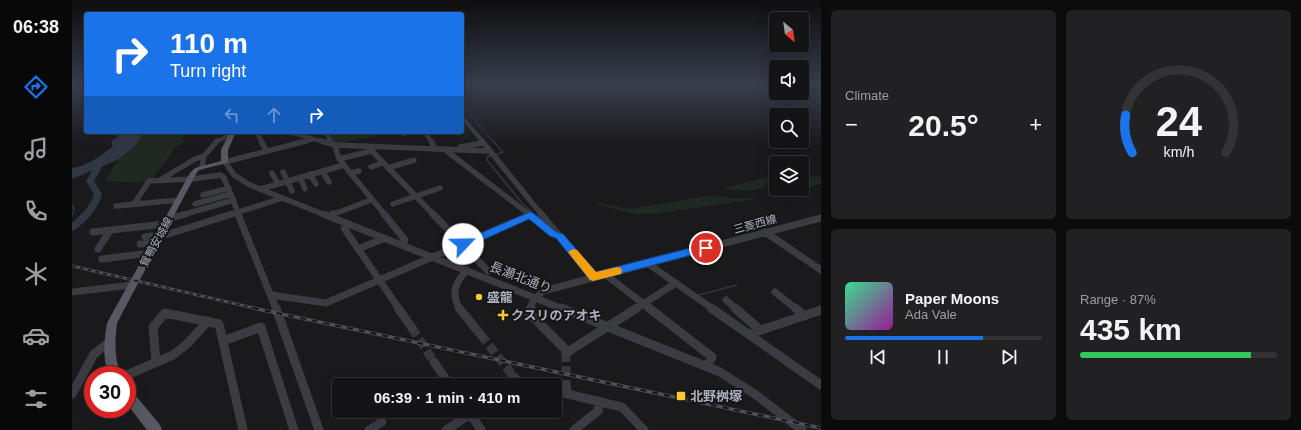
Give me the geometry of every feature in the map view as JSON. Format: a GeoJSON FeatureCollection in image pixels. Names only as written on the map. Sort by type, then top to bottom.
{"type":"FeatureCollection","features":[{"type":"Feature","properties":{"kind":"main road"},"geometry":{"type":"LineString","coordinates":[[202,167],[225,162],[225,148],[232,134]]}},
{"type":"Feature","properties":{"kind":"main road","name":"鴛鴨安城線"},"geometry":{"type":"LineString","coordinates":[[112,366],[110,359],[109,342],[112,323],[194,171],[202,167]]}},
{"type":"Feature","properties":{"kind":"main road"},"geometry":{"type":"LineString","coordinates":[[136,406],[155,430]]}},
{"type":"Feature","properties":{"kind":"street"},"geometry":{"type":"LineString","coordinates":[[464,120],[593,277],[543,291],[536,297],[529,313],[567,352],[676,283]]}},
{"type":"Feature","properties":{"kind":"street"},"geometry":{"type":"LineString","coordinates":[[202,167],[202,159],[204,156],[225,134]]}},
{"type":"Feature","properties":{"kind":"street"},"geometry":{"type":"LineString","coordinates":[[259,134],[258,135],[267,151]]}},
{"type":"Feature","properties":{"kind":"street"},"geometry":{"type":"LineString","coordinates":[[296,134],[333,144],[489,151]]}},
{"type":"Feature","properties":{"kind":"street"},"geometry":{"type":"LineString","coordinates":[[327,134],[339,159],[405,240],[402,245]]}},
{"type":"Feature","properties":{"kind":"street"},"geometry":{"type":"LineString","coordinates":[[426,134],[435,148]]}},
{"type":"Feature","properties":{"kind":"street"},"geometry":{"type":"LineString","coordinates":[[225,162],[314,139]]}},
{"type":"Feature","properties":{"kind":"street"},"geometry":{"type":"LineString","coordinates":[[447,149],[482,143]]}},
{"type":"Feature","properties":{"kind":"street"},"geometry":{"type":"LineString","coordinates":[[367,146],[488,271]]}},
{"type":"Feature","properties":{"kind":"street"},"geometry":{"type":"LineString","coordinates":[[447,149],[553,234],[559,236]]}},
{"type":"Feature","properties":{"kind":"street"},"geometry":{"type":"LineString","coordinates":[[339,159],[371,150]]}},
{"type":"Feature","properties":{"kind":"street"},"geometry":{"type":"LineString","coordinates":[[158,181],[195,159],[204,156]]}},
{"type":"Feature","properties":{"kind":"street"},"geometry":{"type":"LineString","coordinates":[[388,168],[414,160]]}},
{"type":"Feature","properties":{"kind":"street","name":"長瀬北通り"},"geometry":{"type":"LineString","coordinates":[[225,162],[232,173],[239,179],[261,189],[707,366],[748,389],[802,430]]}},
{"type":"Feature","properties":{"kind":"street"},"geometry":{"type":"LineString","coordinates":[[371,167],[383,163]]}},
{"type":"Feature","properties":{"kind":"street"},"geometry":{"type":"LineString","coordinates":[[261,189],[344,165]]}},
{"type":"Feature","properties":{"kind":"street"},"geometry":{"type":"LineString","coordinates":[[322,171],[329,182]]}},
{"type":"Feature","properties":{"kind":"street"},"geometry":{"type":"LineString","coordinates":[[350,173],[359,171]]}},
{"type":"Feature","properties":{"kind":"street"},"geometry":{"type":"LineString","coordinates":[[283,172],[292,191]]}},
{"type":"Feature","properties":{"kind":"street"},"geometry":{"type":"LineString","coordinates":[[272,173],[278,184]]}},
{"type":"Feature","properties":{"kind":"street"},"geometry":{"type":"LineString","coordinates":[[310,174],[316,184]]}},
{"type":"Feature","properties":{"kind":"street"},"geometry":{"type":"LineString","coordinates":[[134,204],[149,182],[220,175],[224,178],[271,294],[319,430]]}},
{"type":"Feature","properties":{"kind":"street"},"geometry":{"type":"LineString","coordinates":[[300,177],[305,189]]}},
{"type":"Feature","properties":{"kind":"street"},"geometry":{"type":"LineString","coordinates":[[393,204],[440,188]]}},
{"type":"Feature","properties":{"kind":"street"},"geometry":{"type":"LineString","coordinates":[[203,195],[230,191]]}},
{"type":"Feature","properties":{"kind":"street"},"geometry":{"type":"LineString","coordinates":[[195,204],[230,191]]}},
{"type":"Feature","properties":{"kind":"street"},"geometry":{"type":"LineString","coordinates":[[140,244],[283,198]]}},
{"type":"Feature","properties":{"kind":"street"},"geometry":{"type":"LineString","coordinates":[[116,206],[178,200]]}},
{"type":"Feature","properties":{"kind":"street"},"geometry":{"type":"LineString","coordinates":[[93,232],[110,231],[167,222],[234,200]]}},
{"type":"Feature","properties":{"kind":"street"},"geometry":{"type":"LineString","coordinates":[[330,216],[334,213],[371,200]]}},
{"type":"Feature","properties":{"kind":"street"},"geometry":{"type":"LineString","coordinates":[[271,294],[326,302],[530,215]]}},
{"type":"Feature","properties":{"kind":"street","name":"三菱西線"},"geometry":{"type":"LineString","coordinates":[[593,277],[821,218]]}},
{"type":"Feature","properties":{"kind":"street"},"geometry":{"type":"LineString","coordinates":[[347,223],[344,228],[412,328]]}},
{"type":"Feature","properties":{"kind":"street"},"geometry":{"type":"LineString","coordinates":[[98,249],[110,231]]}},
{"type":"Feature","properties":{"kind":"street"},"geometry":{"type":"LineString","coordinates":[[765,232],[821,270]]}},
{"type":"Feature","properties":{"kind":"street"},"geometry":{"type":"LineString","coordinates":[[145,237],[158,238]]}},
{"type":"Feature","properties":{"kind":"street"},"geometry":{"type":"LineString","coordinates":[[358,249],[385,238]]}},
{"type":"Feature","properties":{"kind":"street"},"geometry":{"type":"LineString","coordinates":[[102,259],[150,254]]}},
{"type":"Feature","properties":{"kind":"street"},"geometry":{"type":"LineString","coordinates":[[647,263],[821,384]]}},
{"type":"Feature","properties":{"kind":"street"},"geometry":{"type":"LineString","coordinates":[[467,270],[460,277],[454,287],[453,295],[457,306],[481,335]]}},
{"type":"Feature","properties":{"kind":"street"},"geometry":{"type":"LineString","coordinates":[[605,274],[712,356],[707,366]]}},
{"type":"Feature","properties":{"kind":"street"},"geometry":{"type":"LineString","coordinates":[[72,292],[132,285]]}},
{"type":"Feature","properties":{"kind":"street"},"geometry":{"type":"LineString","coordinates":[[775,292],[805,316]]}},
{"type":"Feature","properties":{"kind":"street"},"geometry":{"type":"LineString","coordinates":[[726,300],[760,330]]}},
{"type":"Feature","properties":{"kind":"street"},"geometry":{"type":"LineString","coordinates":[[749,334],[821,310]]}},
{"type":"Feature","properties":{"kind":"street"},"geometry":{"type":"LineString","coordinates":[[156,362],[153,326],[165,313],[219,324],[243,430]]}},
{"type":"Feature","properties":{"kind":"street"},"geometry":{"type":"LineString","coordinates":[[136,371],[173,355],[187,344],[208,321]]}},
{"type":"Feature","properties":{"kind":"street"},"geometry":{"type":"LineString","coordinates":[[223,341],[261,327],[294,430]]}},
{"type":"Feature","properties":{"kind":"street"},"geometry":{"type":"LineString","coordinates":[[72,394],[94,354],[109,342]]}},
{"type":"Feature","properties":{"kind":"street"},"geometry":{"type":"LineString","coordinates":[[434,362],[445,378]]}},
{"type":"Feature","properties":{"kind":"street"},"geometry":{"type":"LineString","coordinates":[[562,390],[567,390],[622,407],[644,430]]}},
{"type":"Feature","properties":{"kind":"street"},"geometry":{"type":"LineString","coordinates":[[574,430],[598,411],[599,401]]}},
{"type":"Feature","properties":{"kind":"street"},"geometry":{"type":"LineString","coordinates":[[446,430],[463,418]]}},
{"type":"Feature","properties":{"kind":"street"},"geometry":{"type":"LineString","coordinates":[[474,418],[481,430]]}},
{"type":"Feature","properties":{"kind":"street"},"geometry":{"type":"LineString","coordinates":[[369,430],[382,422]]}},
{"type":"Feature","properties":{"kind":"shaded area"},"geometry":{"type":"Polygon","coordinates":[[[143,134],[184,134],[181,138],[186,141],[176,147],[152,179],[138,183],[105,181],[119,159],[136,145],[143,134]]]}},
{"type":"Feature","properties":{"kind":"shaded area"},"geometry":{"type":"Polygon","coordinates":[[[143,134],[136,145],[119,159],[72,179],[72,168],[88,163],[99,157],[113,146],[111,142],[119,136],[117,135],[143,134]]]}},
{"type":"Feature","properties":{"kind":"shaded area"},"geometry":{"type":"Polygon","coordinates":[[[328,134],[386,134],[334,144],[328,134]]]}},
{"type":"Feature","properties":{"kind":"shaded area"},"geometry":{"type":"Polygon","coordinates":[[[768,177],[767,185],[757,190],[740,191],[724,188],[768,177]]]}},
{"type":"Feature","properties":{"kind":"shaded area"},"geometry":{"type":"Polygon","coordinates":[[[809,177],[821,177],[821,184],[809,187],[809,177]]]}},
{"type":"Feature","properties":{"kind":"shaded area"},"geometry":{"type":"Polygon","coordinates":[[[707,196],[757,199],[652,214],[634,214],[597,204],[599,203],[630,209],[707,196]]]}},
{"type":"Feature","properties":{"kind":"waterway"},"geometry":{"type":"LineString","coordinates":[[464,108],[494,142]]}},
{"type":"Feature","properties":{"kind":"waterway"},"geometry":{"type":"LineString","coordinates":[[493,141],[503,152],[496,155]]}},
{"type":"Feature","properties":{"kind":"waterway"},"geometry":{"type":"LineString","coordinates":[[493,156],[488,156],[487,160],[522,203],[531,211]]}},
{"type":"Feature","properties":{"kind":"waterway"},"geometry":{"type":"LineString","coordinates":[[72,228],[88,213],[94,204],[98,194],[90,181],[100,164]]}},
{"type":"Feature","properties":{"kind":"waterway"},"geometry":{"type":"LineString","coordinates":[[72,206],[74,209],[72,215]]}},
{"type":"Feature","properties":{"kind":"waterway"},"geometry":{"type":"LineString","coordinates":[[699,295],[737,285]]}},
{"type":"Feature","properties":{"kind":"tunnel"},"geometry":{"type":"LineString","coordinates":[[412,328],[434,362]]}},
{"type":"Feature","properties":{"kind":"tunnel"},"geometry":{"type":"LineString","coordinates":[[481,335],[514,377]]}},
{"type":"Feature","properties":{"kind":"tunnel"},"geometry":{"type":"LineString","coordinates":[[566,353],[566,386]]}},
{"type":"Feature","properties":{"kind":"railway"},"geometry":{"type":"LineString","coordinates":[[72,266],[258,309]]}},
{"type":"Feature","properties":{"kind":"railway"},"geometry":{"type":"LineString","coordinates":[[253,308],[821,428]]}},
{"type":"Feature","properties":{"kind":"slow traffic"},"geometry":{"type":"LineString","coordinates":[[573,252],[593,277],[617,271]]}},
{"type":"Feature","properties":{"kind":"place","name":"盛龍"},"geometry":{"type":"Point","coordinates":[479,297]}},
{"type":"Feature","properties":{"kind":"place","name":"クスリのアオキ"},"geometry":{"type":"Point","coordinates":[503,315]}},
{"type":"Feature","properties":{"kind":"place","name":"北野桝塚"},"geometry":{"type":"Point","coordinates":[681,396]}},
{"type":"Feature","properties":{"kind":"route"},"geometry":{"type":"LineString","coordinates":[[463,244],[530,215],[553,234],[559,236],[593,277],[706,248]]}}]}
